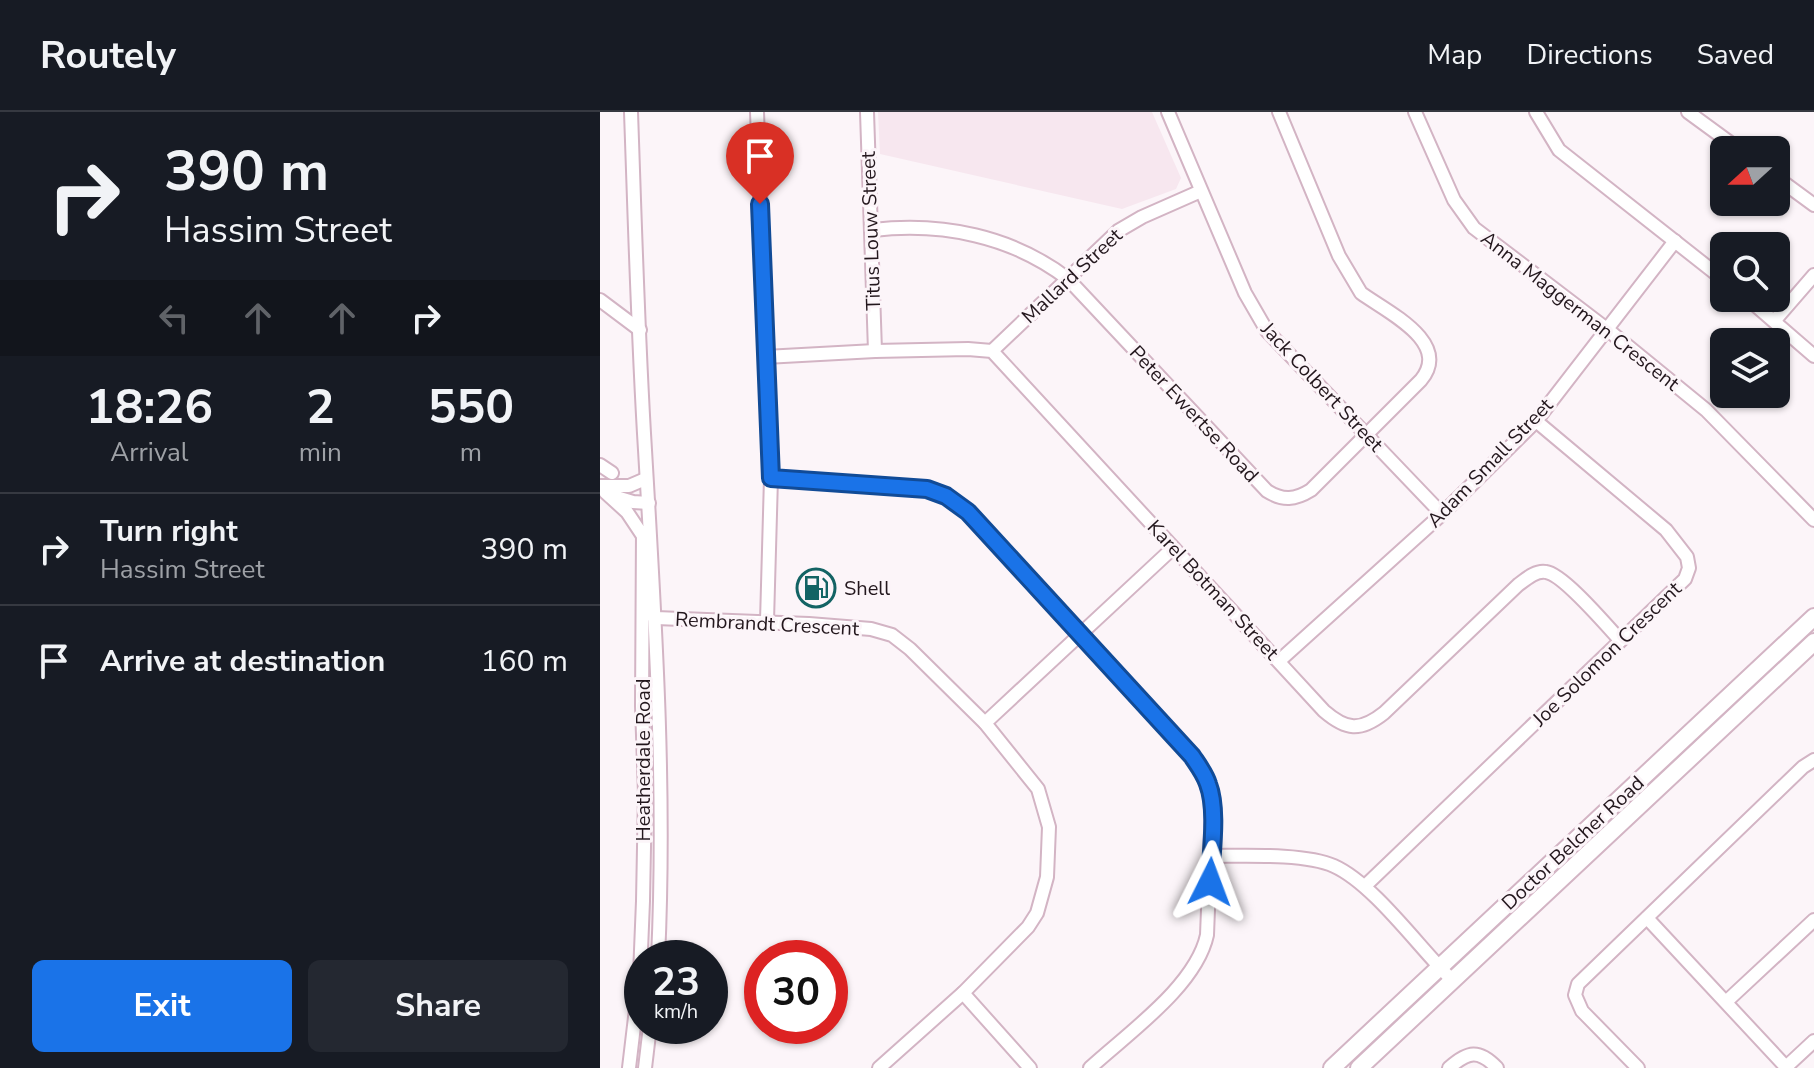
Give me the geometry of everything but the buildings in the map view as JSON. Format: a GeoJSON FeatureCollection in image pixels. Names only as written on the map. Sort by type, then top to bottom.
{"type":"FeatureCollection","features":[{"type":"Feature","properties":{"kind":"main road","name":"Doctor Belcher Road"},"geometry":{"type":"LineString","coordinates":[[1332,1068],[1814,617]]}},
{"type":"Feature","properties":{"kind":"main road","name":"Doctor Belcher Road"},"geometry":{"type":"LineString","coordinates":[[1359,1068],[1814,642]]}},
{"type":"Feature","properties":{"kind":"street","name":"Heatherdale Road"},"geometry":{"type":"LineString","coordinates":[[631,112],[645,451],[642,940]]}},
{"type":"Feature","properties":{"kind":"street"},"geometry":{"type":"LineString","coordinates":[[757,112],[771,478],[767,621]]}},
{"type":"Feature","properties":{"kind":"street","name":"Titus Louw Street"},"geometry":{"type":"LineString","coordinates":[[867,112],[875,351]]}},
{"type":"Feature","properties":{"kind":"street","name":"Jack Colbert Street"},"geometry":{"type":"LineString","coordinates":[[1168,112],[1245,293],[1267,331],[1442,514]]}},
{"type":"Feature","properties":{"kind":"street","name":"Peter Ewertse Road"},"geometry":{"type":"LineString","coordinates":[[873,230],[906,226],[962,232],[1028,252],[1045,261],[1068,279],[1254,478],[1276,496],[1291,499],[1311,490],[1428,372],[1431,362],[1428,346],[1420,336],[1361,293],[1355,285],[1339,256],[1279,112]]}},
{"type":"Feature","properties":{"kind":"street","name":"Anna Maggerman Crescent"},"geometry":{"type":"LineString","coordinates":[[1415,112],[1446,184],[1474,228],[1608,330],[1723,426],[1814,520]]}},
{"type":"Feature","properties":{"kind":"street"},"geometry":{"type":"LineString","coordinates":[[1536,112],[1559,150],[1710,269]]}},
{"type":"Feature","properties":{"kind":"street"},"geometry":{"type":"LineString","coordinates":[[1688,112],[1721,136]]}},
{"type":"Feature","properties":{"kind":"street"},"geometry":{"type":"LineString","coordinates":[[1790,187],[1814,205]]}},
{"type":"Feature","properties":{"kind":"street","name":"Mallard Street"},"geometry":{"type":"LineString","coordinates":[[992,351],[1128,225],[1201,191]]}},
{"type":"Feature","properties":{"kind":"street","name":"Adam Small Street"},"geometry":{"type":"LineString","coordinates":[[1279,661],[1442,514],[1536,421],[1675,241]]}},
{"type":"Feature","properties":{"kind":"street"},"geometry":{"type":"LineString","coordinates":[[1775,320],[1814,275]]}},
{"type":"Feature","properties":{"kind":"street"},"geometry":{"type":"LineString","coordinates":[[600,300],[640,330]]}},
{"type":"Feature","properties":{"kind":"street"},"geometry":{"type":"LineString","coordinates":[[1765,312],[1814,356]]}},
{"type":"Feature","properties":{"kind":"street"},"geometry":{"type":"LineString","coordinates":[[765,357],[875,351],[992,351]]}},
{"type":"Feature","properties":{"kind":"street","name":"Karel Botman Street"},"geometry":{"type":"LineString","coordinates":[[992,351],[1337,723],[1359,727],[1373,722],[1518,585],[1545,571],[1569,587],[1620,640]]}},
{"type":"Feature","properties":{"kind":"street","name":"Joe Solomon Crescent"},"geometry":{"type":"LineString","coordinates":[[1365,886],[1685,579],[1689,568],[1687,557],[1666,530],[1536,421]]}},
{"type":"Feature","properties":{"kind":"street","name":"Heatherdale Road"},"geometry":{"type":"LineString","coordinates":[[645,451],[643,480],[656,618],[662,837],[659,940]]}},
{"type":"Feature","properties":{"kind":"street"},"geometry":{"type":"LineString","coordinates":[[600,465],[612,473]]}},
{"type":"Feature","properties":{"kind":"street"},"geometry":{"type":"LineString","coordinates":[[771,478],[927,489],[946,496],[968,512],[1192,756],[1202,771],[1210,787],[1212,806],[1207,935],[1199,961],[1178,988],[1090,1068]]}},
{"type":"Feature","properties":{"kind":"street"},"geometry":{"type":"LineString","coordinates":[[602,489],[629,486],[643,480]]}},
{"type":"Feature","properties":{"kind":"street"},"geometry":{"type":"LineString","coordinates":[[602,489],[645,504]]}},
{"type":"Feature","properties":{"kind":"street"},"geometry":{"type":"LineString","coordinates":[[602,489],[627,512],[643,536]]}},
{"type":"Feature","properties":{"kind":"street"},"geometry":{"type":"LineString","coordinates":[[985,723],[1173,548]]}},
{"type":"Feature","properties":{"kind":"street"},"geometry":{"type":"LineString","coordinates":[[642,646],[656,618],[643,610]]}},
{"type":"Feature","properties":{"kind":"street","name":"Rembrandt Crescent"},"geometry":{"type":"LineString","coordinates":[[656,618],[767,621],[871,629],[892,635],[985,723],[1038,789],[1049,827],[1047,877],[1037,913],[1028,927],[963,993],[879,1068]]}},
{"type":"Feature","properties":{"kind":"street"},"geometry":{"type":"LineString","coordinates":[[644,762],[651,724],[658,716]]}},
{"type":"Feature","properties":{"kind":"street"},"geometry":{"type":"LineString","coordinates":[[1636,1067],[1582,1011],[1575,995],[1583,978],[1803,767],[1814,760]]}},
{"type":"Feature","properties":{"kind":"street"},"geometry":{"type":"LineString","coordinates":[[1211,856],[1324,863],[1352,876],[1365,886],[1453,981]]}},
{"type":"Feature","properties":{"kind":"street"},"geometry":{"type":"LineString","coordinates":[[1647,918],[1786,1067],[1814,1041]]}},
{"type":"Feature","properties":{"kind":"street"},"geometry":{"type":"LineString","coordinates":[[1727,1001],[1814,920]]}},
{"type":"Feature","properties":{"kind":"street"},"geometry":{"type":"LineString","coordinates":[[963,993],[1030,1068]]}},
{"type":"Feature","properties":{"kind":"street","name":"Heatherdale Road"},"geometry":{"type":"LineString","coordinates":[[629,1068],[632,1044]]}},
{"type":"Feature","properties":{"kind":"street"},"geometry":{"type":"LineString","coordinates":[[645,1068],[648,1044]]}},
{"type":"Feature","properties":{"kind":"street"},"geometry":{"type":"LineString","coordinates":[[1449,1068],[1472,1052],[1480,1054],[1497,1068]]}},
{"type":"Feature","properties":{"kind":"shaded area"},"geometry":{"type":"Polygon","coordinates":[[[878,112],[1152,112],[1181,178],[1176,189],[1122,209],[880,154],[878,112]]]}},
{"type":"Feature","properties":{"kind":"place","name":"Shell"},"geometry":{"type":"Point","coordinates":[816,588]}},
{"type":"Feature","properties":{"kind":"route"},"geometry":{"type":"LineString","coordinates":[[760,204],[771,478],[927,489],[946,496],[968,512],[1192,756],[1202,771],[1210,787],[1212,806],[1210,882]]}}]}
